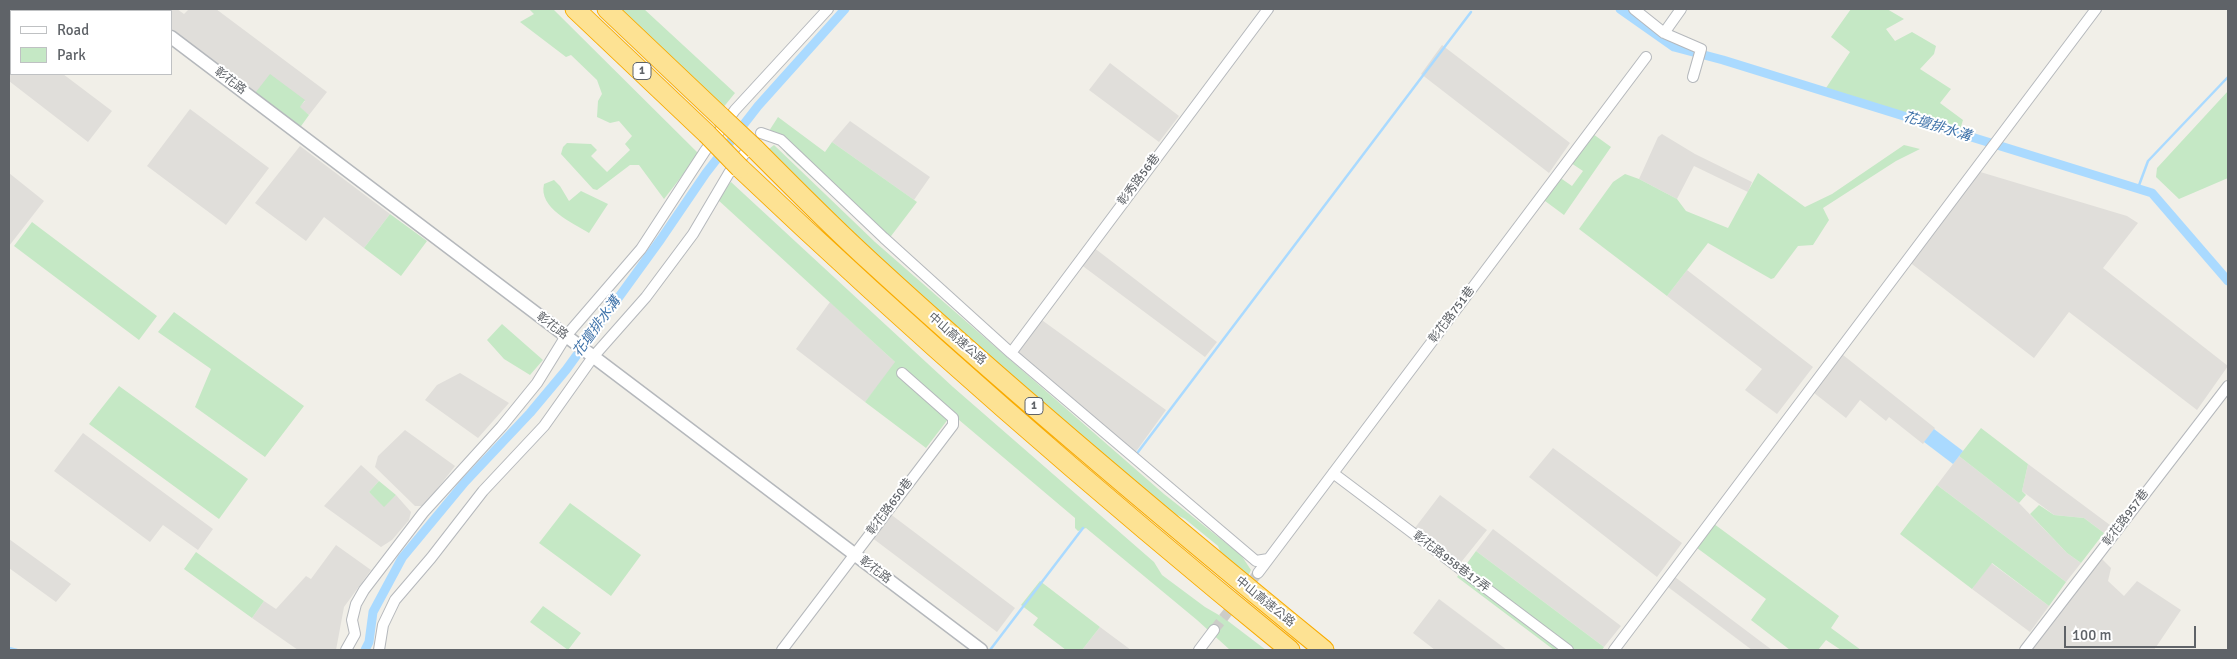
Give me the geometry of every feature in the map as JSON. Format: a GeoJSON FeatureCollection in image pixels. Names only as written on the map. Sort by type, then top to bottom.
{"type":"FeatureCollection","features":[{"type":"Feature","properties":{"kind":"highway","name":"中山高速公路"},"geometry":{"type":"LineString","coordinates":[[576,9],[740,168],[953,365],[1143,529],[1290,650]]}},
{"type":"Feature","properties":{"kind":"highway","name":"中山高速公路"},"geometry":{"type":"LineString","coordinates":[[607,9],[722,117],[759,139],[872,263],[949,332],[1078,444],[1324,650]]}},
{"type":"Feature","properties":{"kind":"street"},"geometry":{"type":"LineString","coordinates":[[346,650],[355,634],[352,620],[356,604],[364,590],[423,513],[502,426],[537,383],[641,249],[705,151],[735,110],[828,9]]}},
{"type":"Feature","properties":{"kind":"street","name":"彰秀路56巷"},"geometry":{"type":"LineString","coordinates":[[1011,353],[1268,9]]}},
{"type":"Feature","properties":{"kind":"street"},"geometry":{"type":"LineString","coordinates":[[1634,9],[1664,33],[1701,49],[1693,77]]}},
{"type":"Feature","properties":{"kind":"street"},"geometry":{"type":"LineString","coordinates":[[1664,33],[1681,9]]}},
{"type":"Feature","properties":{"kind":"street"},"geometry":{"type":"LineString","coordinates":[[1614,650],[2096,9]]}},
{"type":"Feature","properties":{"kind":"street","name":"彰花路"},"geometry":{"type":"LineString","coordinates":[[172,39],[981,650]]}},
{"type":"Feature","properties":{"kind":"street","name":"彰花路751巷"},"geometry":{"type":"LineString","coordinates":[[1258,573],[1646,57]]}},
{"type":"Feature","properties":{"kind":"street"},"geometry":{"type":"LineString","coordinates":[[379,650],[383,625],[395,600],[431,558],[483,490],[544,426],[591,355],[646,297],[693,234],[730,173],[759,139],[781,140],[884,238],[1011,353],[1256,561],[1268,559]]}},
{"type":"Feature","properties":{"kind":"street","name":"彰花路650巷"},"geometry":{"type":"LineString","coordinates":[[782,650],[953,425],[953,418],[902,373]]}},
{"type":"Feature","properties":{"kind":"street","name":"彰花路957巷"},"geometry":{"type":"LineString","coordinates":[[2025,650],[2228,386]]}},
{"type":"Feature","properties":{"kind":"street","name":"彰花路958巷17弄"},"geometry":{"type":"LineString","coordinates":[[1333,473],[1568,650]]}},
{"type":"Feature","properties":{"kind":"street"},"geometry":{"type":"LineString","coordinates":[[1199,650],[1214,630]]}},
{"type":"Feature","properties":{"kind":"shaded area"},"geometry":{"type":"Polygon","coordinates":[[[48,9],[125,10],[50,10],[48,9]]]}},
{"type":"Feature","properties":{"kind":"shaded area"},"geometry":{"type":"Polygon","coordinates":[[[137,9],[177,9],[184,14],[189,9],[216,9],[327,92],[309,115],[299,107],[305,101],[252,97],[172,36],[172,10],[137,9]]]}},
{"type":"Feature","properties":{"kind":"shaded area"},"geometry":{"type":"Polygon","coordinates":[[[9,32],[10,75],[64,75],[112,111],[88,142],[9,81],[9,32]]]}},
{"type":"Feature","properties":{"kind":"shaded area"},"geometry":{"type":"Polygon","coordinates":[[[1442,45],[1570,143],[1549,173],[1421,74],[1442,45]]]}},
{"type":"Feature","properties":{"kind":"shaded area"},"geometry":{"type":"Polygon","coordinates":[[[1110,63],[1179,116],[1159,142],[1089,90],[1110,63]]]}},
{"type":"Feature","properties":{"kind":"shaded area"},"geometry":{"type":"Polygon","coordinates":[[[190,109],[269,168],[226,225],[147,166],[190,109]]]}},
{"type":"Feature","properties":{"kind":"shaded area"},"geometry":{"type":"Polygon","coordinates":[[[850,121],[930,177],[914,200],[832,142],[850,121]]]}},
{"type":"Feature","properties":{"kind":"shaded area"},"geometry":{"type":"Polygon","coordinates":[[[1662,134],[1695,154],[1752,182],[1748,192],[1694,166],[1677,199],[1639,179],[1658,137],[1662,134]]]}},
{"type":"Feature","properties":{"kind":"shaded area"},"geometry":{"type":"Polygon","coordinates":[[[300,146],[390,214],[364,248],[324,217],[306,241],[255,203],[300,146]]]}},
{"type":"Feature","properties":{"kind":"shaded area"},"geometry":{"type":"Polygon","coordinates":[[[1977,171],[2127,216],[2138,223],[2103,268],[2228,366],[2197,410],[2069,312],[2034,358],[1908,261],[1977,171]]]}},
{"type":"Feature","properties":{"kind":"shaded area"},"geometry":{"type":"Polygon","coordinates":[[[9,173],[44,201],[9,246],[9,173]]]}},
{"type":"Feature","properties":{"kind":"shaded area"},"geometry":{"type":"Polygon","coordinates":[[[1093,247],[1217,342],[1205,357],[1080,264],[1093,247]]]}},
{"type":"Feature","properties":{"kind":"shaded area"},"geometry":{"type":"Polygon","coordinates":[[[1687,270],[1813,367],[1777,414],[1745,390],[1762,369],[1667,296],[1687,270]]]}},
{"type":"Feature","properties":{"kind":"shaded area"},"geometry":{"type":"Polygon","coordinates":[[[830,302],[896,363],[865,402],[796,349],[830,302]]]}},
{"type":"Feature","properties":{"kind":"shaded area"},"geometry":{"type":"Polygon","coordinates":[[[1039,318],[1166,410],[1132,457],[1013,352],[1039,318]]]}},
{"type":"Feature","properties":{"kind":"shaded area"},"geometry":{"type":"Polygon","coordinates":[[[1838,351],[1935,428],[1923,444],[1889,417],[1886,421],[1860,400],[1846,418],[1809,389],[1838,351]]]}},
{"type":"Feature","properties":{"kind":"shaded area"},"geometry":{"type":"Polygon","coordinates":[[[460,373],[509,403],[478,438],[425,400],[437,385],[460,373]]]}},
{"type":"Feature","properties":{"kind":"shaded area"},"geometry":{"type":"Polygon","coordinates":[[[405,430],[455,466],[424,506],[415,506],[375,467],[378,456],[405,430]]]}},
{"type":"Feature","properties":{"kind":"shaded area"},"geometry":{"type":"Polygon","coordinates":[[[83,433],[213,529],[198,550],[163,525],[150,542],[54,471],[83,433]]]}},
{"type":"Feature","properties":{"kind":"shaded area"},"geometry":{"type":"Polygon","coordinates":[[[1553,448],[1682,543],[1657,577],[1529,477],[1553,448]]]}},
{"type":"Feature","properties":{"kind":"shaded area"},"geometry":{"type":"Polygon","coordinates":[[[1959,456],[2019,503],[2067,553],[2081,563],[2066,582],[1937,485],[1959,456]]]}},
{"type":"Feature","properties":{"kind":"shaded area"},"geometry":{"type":"Polygon","coordinates":[[[2028,464],[2110,525],[2104,533],[2084,518],[2054,515],[2022,491],[2028,464]]]}},
{"type":"Feature","properties":{"kind":"shaded area"},"geometry":{"type":"Polygon","coordinates":[[[361,465],[379,481],[369,492],[384,506],[396,495],[411,512],[409,520],[392,540],[381,547],[324,506],[361,465]]]}},
{"type":"Feature","properties":{"kind":"shaded area"},"geometry":{"type":"Polygon","coordinates":[[[1440,495],[1487,530],[1454,571],[1408,537],[1440,495]]]}},
{"type":"Feature","properties":{"kind":"shaded area"},"geometry":{"type":"Polygon","coordinates":[[[889,513],[1015,608],[997,632],[871,537],[889,513]]]}},
{"type":"Feature","properties":{"kind":"shaded area"},"geometry":{"type":"Polygon","coordinates":[[[1493,529],[1621,626],[1604,647],[1476,551],[1493,529]]]}},
{"type":"Feature","properties":{"kind":"shaded area"},"geometry":{"type":"Polygon","coordinates":[[[9,539],[71,584],[56,602],[9,568],[9,539]]]}},
{"type":"Feature","properties":{"kind":"shaded area"},"geometry":{"type":"Polygon","coordinates":[[[336,545],[371,570],[344,607],[336,650],[298,650],[252,618],[264,601],[276,609],[306,576],[311,579],[336,545]]]}},
{"type":"Feature","properties":{"kind":"shaded area"},"geometry":{"type":"Polygon","coordinates":[[[2099,556],[2111,568],[2108,581],[2124,596],[2137,581],[2181,610],[2154,650],[2027,650],[2099,556]]]}},
{"type":"Feature","properties":{"kind":"shaded area"},"geometry":{"type":"Polygon","coordinates":[[[1991,563],[2049,606],[2030,632],[1972,589],[1991,563]]]}},
{"type":"Feature","properties":{"kind":"shaded area"},"geometry":{"type":"Polygon","coordinates":[[[1671,574],[1772,650],[1752,650],[1664,584],[1671,574]]]}},
{"type":"Feature","properties":{"kind":"shaded area"},"geometry":{"type":"Polygon","coordinates":[[[1439,599],[1507,650],[1435,650],[1413,633],[1439,599]]]}},
{"type":"Feature","properties":{"kind":"shaded area"},"geometry":{"type":"Polygon","coordinates":[[[1100,627],[1131,650],[1082,650],[1100,627]]]}},
{"type":"Feature","properties":{"kind":"green space"},"geometry":{"type":"Polygon","coordinates":[[[529,9],[553,9],[699,154],[664,199],[639,165],[630,165],[597,190],[593,189],[561,154],[563,147],[567,143],[591,144],[597,150],[591,156],[607,172],[630,150],[625,144],[632,136],[619,121],[610,123],[597,117],[598,101],[602,94],[597,80],[571,55],[566,57],[520,22],[534,14],[529,9]]]}},
{"type":"Feature","properties":{"kind":"green space"},"geometry":{"type":"Polygon","coordinates":[[[621,9],[644,9],[735,93],[722,109],[621,9]]]}},
{"type":"Feature","properties":{"kind":"green space"},"geometry":{"type":"Polygon","coordinates":[[[1851,9],[1887,9],[1904,19],[1886,29],[1895,41],[1912,32],[1936,46],[1934,54],[1920,69],[1951,89],[1940,103],[1963,120],[1959,133],[1822,94],[1850,52],[1831,37],[1851,9]]]}},
{"type":"Feature","properties":{"kind":"green space"},"geometry":{"type":"Polygon","coordinates":[[[270,74],[305,100],[300,107],[309,115],[299,129],[252,97],[270,74]]]}},
{"type":"Feature","properties":{"kind":"green space"},"geometry":{"type":"Polygon","coordinates":[[[2228,91],[2228,178],[2179,199],[2156,177],[2157,168],[2228,91]]]}},
{"type":"Feature","properties":{"kind":"green space"},"geometry":{"type":"Polygon","coordinates":[[[778,117],[825,152],[832,142],[917,202],[885,244],[787,155],[769,131],[778,117]]]}},
{"type":"Feature","properties":{"kind":"green space"},"geometry":{"type":"Polygon","coordinates":[[[1593,134],[1611,147],[1564,215],[1541,198],[1559,177],[1572,186],[1583,171],[1571,163],[1593,134]]]}},
{"type":"Feature","properties":{"kind":"green space"},"geometry":{"type":"Polygon","coordinates":[[[774,145],[875,242],[1164,494],[1241,555],[1251,570],[1248,576],[1223,558],[1218,546],[1185,519],[1160,506],[926,302],[765,152],[774,145]]]}},
{"type":"Feature","properties":{"kind":"green space"},"geometry":{"type":"Polygon","coordinates":[[[1904,145],[1920,149],[1896,161],[1823,208],[1829,220],[1813,245],[1798,246],[1774,278],[1771,279],[1708,243],[1667,296],[1579,229],[1613,182],[1625,174],[1639,179],[1677,199],[1686,211],[1728,228],[1758,173],[1805,207],[1832,194],[1904,145]]]}},
{"type":"Feature","properties":{"kind":"green space"},"geometry":{"type":"Polygon","coordinates":[[[554,180],[569,201],[581,191],[608,204],[589,233],[558,214],[546,200],[544,184],[554,180]]]}},
{"type":"Feature","properties":{"kind":"green space"},"geometry":{"type":"Polygon","coordinates":[[[731,182],[953,387],[1154,562],[1162,575],[1266,650],[1230,650],[1197,620],[1086,528],[1078,531],[1075,528],[1075,518],[952,414],[926,448],[865,402],[895,362],[717,199],[731,182]]]}},
{"type":"Feature","properties":{"kind":"green space"},"geometry":{"type":"Polygon","coordinates":[[[390,214],[427,241],[401,276],[364,248],[390,214]]]}},
{"type":"Feature","properties":{"kind":"green space"},"geometry":{"type":"Polygon","coordinates":[[[32,222],[157,316],[139,340],[14,246],[32,222]]]}},
{"type":"Feature","properties":{"kind":"green space"},"geometry":{"type":"Polygon","coordinates":[[[174,312],[304,406],[265,457],[195,407],[211,369],[158,332],[174,312]]]}},
{"type":"Feature","properties":{"kind":"green space"},"geometry":{"type":"Polygon","coordinates":[[[502,324],[543,360],[530,375],[504,359],[487,340],[502,324]]]}},
{"type":"Feature","properties":{"kind":"green space"},"geometry":{"type":"Polygon","coordinates":[[[119,386],[248,479],[219,519],[89,424],[119,386]]]}},
{"type":"Feature","properties":{"kind":"green space"},"geometry":{"type":"Polygon","coordinates":[[[1981,428],[2028,464],[2022,491],[2026,495],[2019,503],[1959,456],[1981,428]]]}},
{"type":"Feature","properties":{"kind":"green space"},"geometry":{"type":"Polygon","coordinates":[[[379,481],[396,495],[384,507],[369,492],[379,481]]]}},
{"type":"Feature","properties":{"kind":"green space"},"geometry":{"type":"Polygon","coordinates":[[[1937,485],[2066,582],[2049,606],[1992,563],[1972,589],[1900,534],[1937,485]]]}},
{"type":"Feature","properties":{"kind":"green space"},"geometry":{"type":"Polygon","coordinates":[[[570,503],[641,555],[611,596],[539,543],[570,503]]]}},
{"type":"Feature","properties":{"kind":"green space"},"geometry":{"type":"Polygon","coordinates":[[[2039,505],[2054,515],[2084,518],[2104,533],[2081,563],[2067,553],[2030,514],[2039,505]]]}},
{"type":"Feature","properties":{"kind":"green space"},"geometry":{"type":"Polygon","coordinates":[[[1710,521],[1839,616],[1831,628],[1861,650],[1841,650],[1826,640],[1818,650],[1790,650],[1751,620],[1766,599],[1693,545],[1710,521]]]}},
{"type":"Feature","properties":{"kind":"green space"},"geometry":{"type":"Polygon","coordinates":[[[1476,551],[1604,647],[1602,650],[1554,650],[1457,577],[1476,551]]]}},
{"type":"Feature","properties":{"kind":"green space"},"geometry":{"type":"Polygon","coordinates":[[[196,552],[264,601],[252,618],[184,569],[196,552]]]}},
{"type":"Feature","properties":{"kind":"green space"},"geometry":{"type":"Polygon","coordinates":[[[1040,581],[1100,627],[1082,650],[1066,650],[1033,625],[1038,618],[1021,605],[1040,581]]]}},
{"type":"Feature","properties":{"kind":"green space"},"geometry":{"type":"Polygon","coordinates":[[[543,606],[581,633],[568,650],[530,622],[543,606]]]}},
{"type":"Feature","properties":{"kind":"water"},"geometry":{"type":"Polygon","coordinates":[[[1934,429],[1963,451],[1953,464],[1924,442],[1934,429]]]}},
{"type":"Feature","properties":{"kind":"waterway","name":"花壇排水溝"},"geometry":{"type":"LineString","coordinates":[[365,650],[369,642],[373,612],[402,558],[465,482],[530,413],[566,370],[661,239],[706,173],[758,106],[845,9]]}},
{"type":"Feature","properties":{"kind":"waterway","name":"花壇排水溝"},"geometry":{"type":"LineString","coordinates":[[1620,9],[1674,47],[1723,60],[2152,193],[2228,281]]}},
{"type":"Feature","properties":{"kind":"waterway"},"geometry":{"type":"LineString","coordinates":[[1135,456],[1471,12]]}},
{"type":"Feature","properties":{"kind":"waterway"},"geometry":{"type":"LineString","coordinates":[[2138,188],[2148,161],[2228,77]]}},
{"type":"Feature","properties":{"kind":"waterway"},"geometry":{"type":"LineString","coordinates":[[990,650],[1083,528]]}},
{"type":"Feature","properties":{"kind":"waterway"},"geometry":{"type":"LineString","coordinates":[[9,648],[17,650]]}},
{"type":"Feature","properties":{"kind":"tunnel"},"geometry":{"type":"LineString","coordinates":[[1214,630],[1258,573]]}}]}
